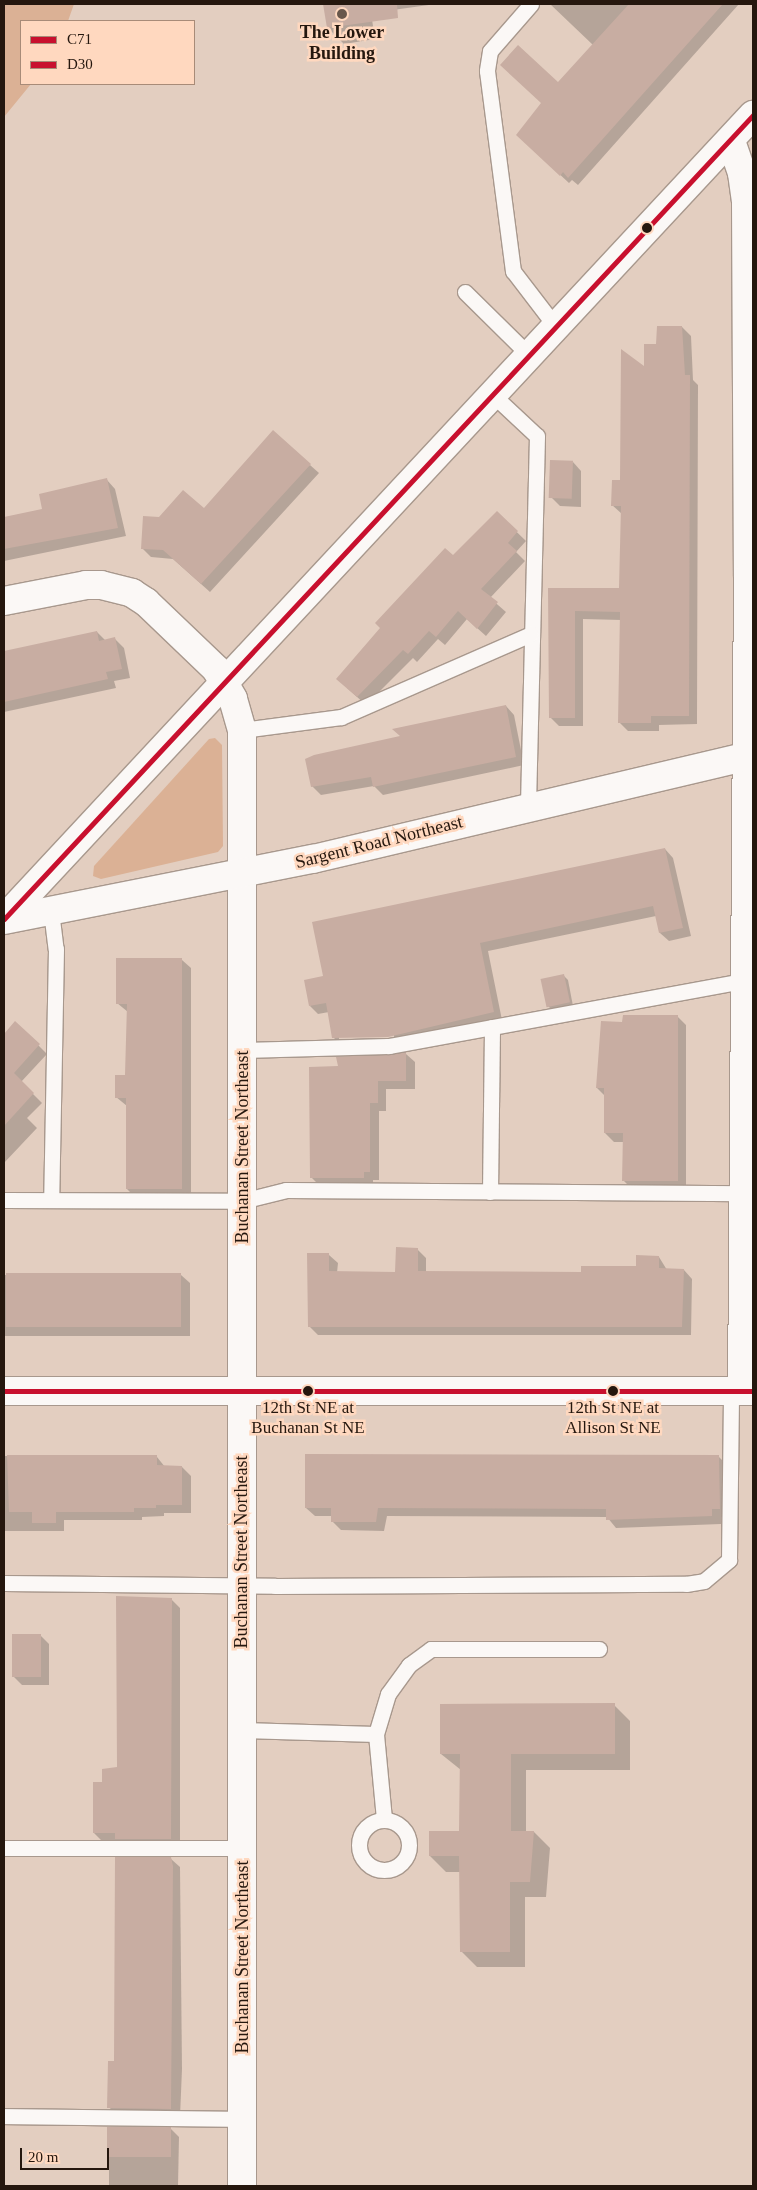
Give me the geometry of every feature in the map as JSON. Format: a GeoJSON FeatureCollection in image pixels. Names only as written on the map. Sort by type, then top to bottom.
{"type":"FeatureCollection","features":[{"type":"Feature","properties":{"kind":"street"},"geometry":{"type":"LineString","coordinates":[[4,920],[731,141],[753,115]]}},
{"type":"Feature","properties":{"kind":"street"},"geometry":{"type":"LineString","coordinates":[[4,1391],[742,1391],[745,1193],[749,1156],[744,981],[750,756],[750,204],[731,141]]}},
{"type":"Feature","properties":{"kind":"street"},"geometry":{"type":"LineString","coordinates":[[4,601],[86,585],[125,590],[146,602],[204,656],[225,681]]}},
{"type":"Feature","properties":{"kind":"street","name":"Buchanan Street Northeast"},"geometry":{"type":"LineString","coordinates":[[225,681],[242,730],[242,1391],[240,1585],[242,1730],[242,2186]]}},
{"type":"Feature","properties":{"kind":"street","name":"Sargent Road Northeast"},"geometry":{"type":"LineString","coordinates":[[4,920],[313,859],[528,806],[750,756]]}},
{"type":"Feature","properties":{"kind":"lane"},"geometry":{"type":"LineString","coordinates":[[531,4],[490,51],[487,71],[513,271],[556,327]]}},
{"type":"Feature","properties":{"kind":"lane"},"geometry":{"type":"LineString","coordinates":[[465,292],[530,356]]}},
{"type":"Feature","properties":{"kind":"lane"},"geometry":{"type":"LineString","coordinates":[[493,395],[537,436],[528,806]]}},
{"type":"Feature","properties":{"kind":"lane"},"geometry":{"type":"LineString","coordinates":[[242,730],[341,717],[531,634]]}},
{"type":"Feature","properties":{"kind":"lane"},"geometry":{"type":"LineString","coordinates":[[51,911],[56,949],[51,1200]]}},
{"type":"Feature","properties":{"kind":"lane"},"geometry":{"type":"LineString","coordinates":[[242,1050],[389,1046],[744,981]]}},
{"type":"Feature","properties":{"kind":"lane"},"geometry":{"type":"LineString","coordinates":[[490,1192],[492,1028]]}},
{"type":"Feature","properties":{"kind":"lane"},"geometry":{"type":"LineString","coordinates":[[4,1200],[242,1201],[286,1190],[745,1193]]}},
{"type":"Feature","properties":{"kind":"lane"},"geometry":{"type":"LineString","coordinates":[[4,1583],[240,1585],[686,1584],[704,1581],[729,1560],[742,1391]]}},
{"type":"Feature","properties":{"kind":"lane"},"geometry":{"type":"LineString","coordinates":[[384,1820],[376,1734],[388,1694],[409,1664],[431,1649],[599,1649]]}},
{"type":"Feature","properties":{"kind":"lane"},"geometry":{"type":"LineString","coordinates":[[242,1730],[376,1734]]}},
{"type":"Feature","properties":{"kind":"lane"},"geometry":{"type":"LineString","coordinates":[[4,1848],[242,1848]]}},
{"type":"Feature","properties":{"kind":"lane"},"geometry":{"type":"LineString","coordinates":[[4,2116],[242,2119]]}},
{"type":"Feature","properties":{"kind":"shaded area"},"geometry":{"type":"Polygon","coordinates":[[[4,4],[74,4],[68,20],[20,20],[20,85],[30,85],[4,117],[4,4]]]}},
{"type":"Feature","properties":{"kind":"shaded area"},"geometry":{"type":"Polygon","coordinates":[[[215,738],[222,745],[223,846],[218,852],[101,879],[93,876],[94,866],[209,739],[215,738]]]}},
{"type":"Feature","properties":{"kind":"building"},"geometry":{"type":"Polygon","coordinates":[[[323,4],[397,4],[398,18],[327,28],[323,4]]]}},
{"type":"Feature","properties":{"kind":"building"},"geometry":{"type":"Polygon","coordinates":[[[629,4],[723,4],[568,178],[563,172],[560,176],[516,135],[541,103],[500,65],[518,45],[558,82],[629,4]]]}},
{"type":"Feature","properties":{"kind":"building"},"geometry":{"type":"Polygon","coordinates":[[[657,326],[682,326],[685,375],[690,375],[689,716],[651,716],[651,723],[618,723],[620,612],[575,611],[575,718],[549,718],[548,588],[619,588],[621,506],[611,506],[612,480],[620,480],[621,349],[644,366],[644,344],[656,344],[657,326]]]}},
{"type":"Feature","properties":{"kind":"building"},"geometry":{"type":"Polygon","coordinates":[[[273,430],[311,464],[201,584],[163,550],[141,549],[143,516],[159,517],[183,490],[204,508],[273,430]]]}},
{"type":"Feature","properties":{"kind":"building"},"geometry":{"type":"Polygon","coordinates":[[[550,460],[573,461],[572,499],[549,498],[550,460]]]}},
{"type":"Feature","properties":{"kind":"building"},"geometry":{"type":"Polygon","coordinates":[[[107,478],[118,528],[4,549],[4,517],[42,509],[39,494],[107,478]]]}},
{"type":"Feature","properties":{"kind":"building"},"geometry":{"type":"Polygon","coordinates":[[[497,511],[518,531],[508,543],[517,551],[481,589],[498,602],[477,629],[458,611],[436,637],[429,631],[408,654],[403,650],[357,697],[336,679],[380,628],[375,623],[445,548],[453,555],[497,511]]]}},
{"type":"Feature","properties":{"kind":"building"},"geometry":{"type":"Polygon","coordinates":[[[97,631],[99,641],[115,637],[122,669],[106,672],[108,679],[4,702],[4,651],[97,631]]]}},
{"type":"Feature","properties":{"kind":"building"},"geometry":{"type":"Polygon","coordinates":[[[506,705],[516,757],[373,787],[371,777],[311,787],[305,759],[314,755],[400,736],[392,729],[506,705]]]}},
{"type":"Feature","properties":{"kind":"building"},"geometry":{"type":"Polygon","coordinates":[[[665,848],[683,928],[659,933],[653,906],[480,943],[494,1012],[388,1037],[332,1038],[326,1003],[309,1006],[304,980],[323,976],[312,922],[665,848]]]}},
{"type":"Feature","properties":{"kind":"building"},"geometry":{"type":"Polygon","coordinates":[[[116,958],[182,958],[182,1189],[126,1189],[126,1098],[115,1098],[115,1075],[125,1075],[127,1004],[116,1004],[116,958]]]}},
{"type":"Feature","properties":{"kind":"building"},"geometry":{"type":"Polygon","coordinates":[[[564,974],[570,1002],[547,1007],[541,979],[564,974]]]}},
{"type":"Feature","properties":{"kind":"building"},"geometry":{"type":"Polygon","coordinates":[[[623,1015],[678,1015],[678,1181],[622,1181],[623,1133],[604,1133],[604,1088],[596,1088],[601,1021],[622,1022],[623,1015]]]}},
{"type":"Feature","properties":{"kind":"building"},"geometry":{"type":"Polygon","coordinates":[[[15,1021],[40,1044],[14,1073],[34,1093],[4,1126],[4,1034],[15,1021]]]}},
{"type":"Feature","properties":{"kind":"building"},"geometry":{"type":"Polygon","coordinates":[[[406,1052],[406,1081],[378,1081],[378,1103],[370,1103],[370,1172],[364,1172],[364,1178],[310,1178],[309,1067],[338,1066],[336,1057],[406,1052]]]}},
{"type":"Feature","properties":{"kind":"building"},"geometry":{"type":"Polygon","coordinates":[[[396,1247],[418,1248],[418,1271],[581,1272],[581,1266],[636,1266],[636,1255],[659,1256],[659,1268],[684,1269],[682,1327],[308,1327],[307,1253],[329,1253],[329,1271],[395,1272],[396,1247]]]}},
{"type":"Feature","properties":{"kind":"building"},"geometry":{"type":"Polygon","coordinates":[[[6,1273],[181,1273],[181,1327],[6,1327],[6,1273]]]}},
{"type":"Feature","properties":{"kind":"building"},"geometry":{"type":"Polygon","coordinates":[[[305,1454],[719,1455],[720,1509],[712,1509],[712,1516],[606,1520],[606,1509],[378,1508],[376,1522],[331,1522],[331,1508],[305,1508],[305,1454]]]}},
{"type":"Feature","properties":{"kind":"building"},"geometry":{"type":"Polygon","coordinates":[[[7,1455],[157,1455],[157,1465],[182,1466],[182,1505],[156,1505],[156,1508],[134,1508],[134,1512],[56,1512],[56,1523],[32,1523],[32,1512],[9,1512],[7,1455]]]}},
{"type":"Feature","properties":{"kind":"building"},"geometry":{"type":"Polygon","coordinates":[[[116,1596],[172,1598],[171,1839],[115,1839],[115,1833],[93,1833],[93,1782],[102,1782],[102,1769],[117,1767],[116,1596]]]}},
{"type":"Feature","properties":{"kind":"building"},"geometry":{"type":"Polygon","coordinates":[[[12,1634],[41,1634],[41,1677],[12,1677],[12,1634]]]}},
{"type":"Feature","properties":{"kind":"building"},"geometry":{"type":"Polygon","coordinates":[[[615,1703],[615,1754],[511,1754],[511,1831],[534,1831],[530,1882],[510,1882],[510,1952],[460,1952],[459,1856],[429,1856],[429,1831],[459,1831],[460,1754],[440,1754],[440,1704],[615,1703]]]}},
{"type":"Feature","properties":{"kind":"building"},"geometry":{"type":"Polygon","coordinates":[[[115,1857],[171,1857],[173,1866],[171,2109],[107,2108],[108,2061],[114,2061],[115,1857]]]}},
{"type":"Feature","properties":{"kind":"building"},"geometry":{"type":"Polygon","coordinates":[[[107,2127],[171,2127],[171,2157],[107,2157],[107,2127]]]}},
{"type":"Feature","properties":{"kind":"transit line","name":"C71"},"geometry":{"type":"LineString","coordinates":[[4,919],[753,115]]}},
{"type":"Feature","properties":{"kind":"transit line","name":"D30"},"geometry":{"type":"LineString","coordinates":[[4,1391],[753,1391]]}},
{"type":"Feature","properties":{"kind":"place","name":"The Lower Building"},"geometry":{"type":"Point","coordinates":[342,14]}},
{"type":"Feature","properties":{"kind":"place","name":"12th St NE at Buchanan St NE"},"geometry":{"type":"Point","coordinates":[308,1391]}},
{"type":"Feature","properties":{"kind":"place","name":"12th St NE at Allison St NE"},"geometry":{"type":"Point","coordinates":[613,1391]}}]}
